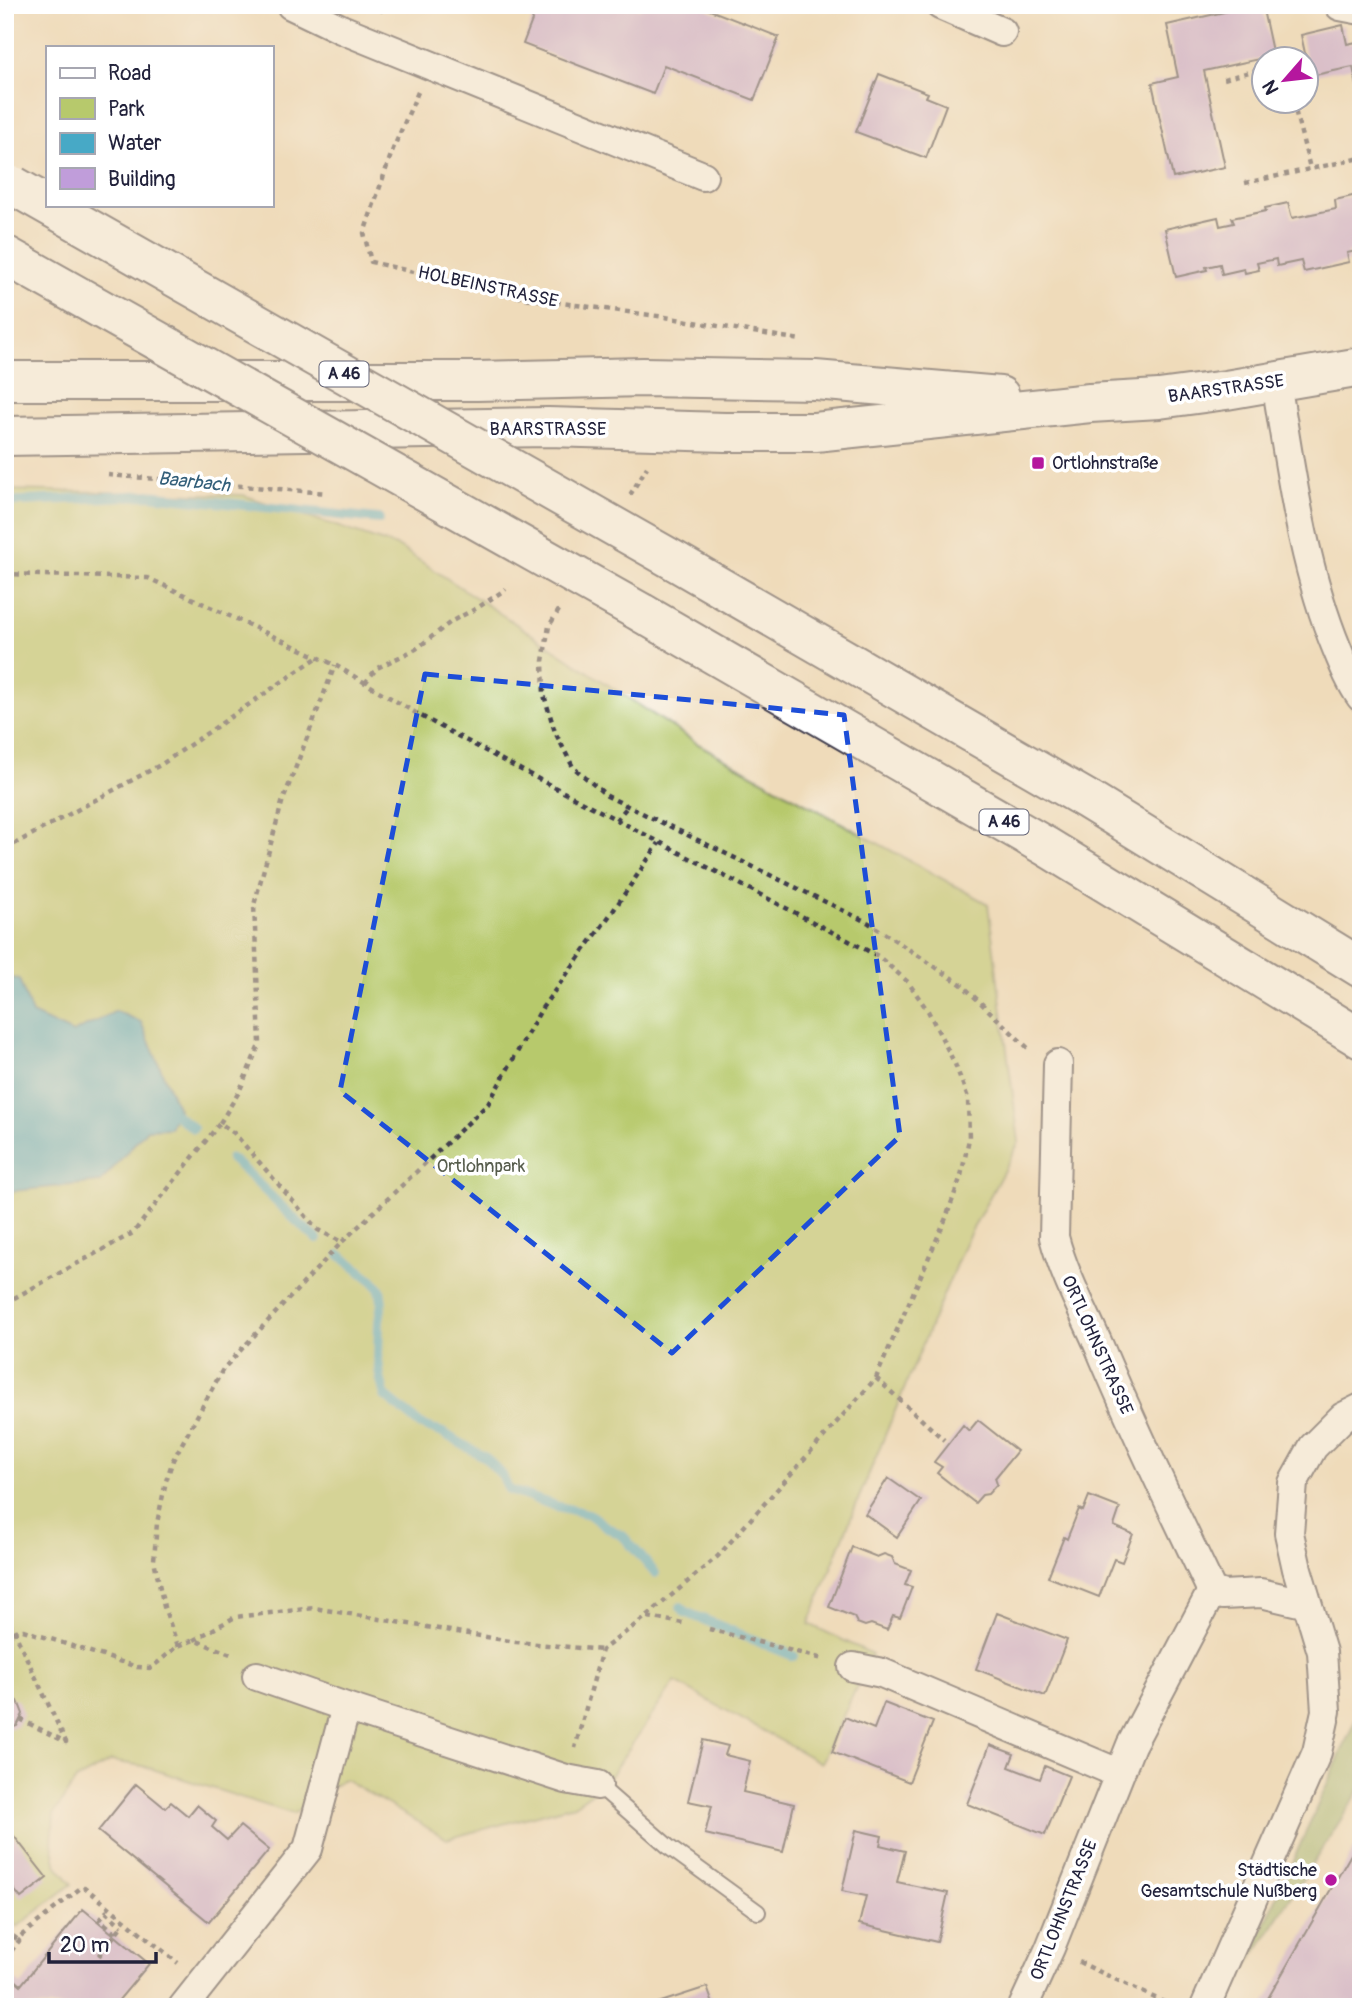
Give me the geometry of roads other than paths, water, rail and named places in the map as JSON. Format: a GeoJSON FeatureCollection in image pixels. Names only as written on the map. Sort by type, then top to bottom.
{"type":"FeatureCollection","features":[{"type":"Feature","properties":{"kind":"main road","name":"A 46"},"geometry":{"type":"LineString","coordinates":[[10,184],[46,204]]}},
{"type":"Feature","properties":{"kind":"main road","name":"A 46"},"geometry":{"type":"LineString","coordinates":[[49,206],[675,561],[1088,800],[1361,968]]}},
{"type":"Feature","properties":{"kind":"main road","name":"A 46"},"geometry":{"type":"LineString","coordinates":[[5,255],[642,613],[1047,847],[1361,1039]]}},
{"type":"Feature","properties":{"kind":"main road","name":"BAARSTRASSE"},"geometry":{"type":"LineString","coordinates":[[5,436],[548,427],[815,432],[1159,399],[1361,368]]}},
{"type":"Feature","properties":{"kind":"main road","name":"BAARSTRASSE"},"geometry":{"type":"LineString","coordinates":[[5,381],[643,377],[815,380],[1090,404]]}},
{"type":"Feature","properties":{"kind":"street"},"geometry":{"type":"LineString","coordinates":[[291,5],[430,66],[703,176]]}},
{"type":"Feature","properties":{"kind":"street"},"geometry":{"type":"LineString","coordinates":[[940,5],[1002,32]]}},
{"type":"Feature","properties":{"kind":"street"},"geometry":{"type":"LineString","coordinates":[[1340,6],[1361,10]]}},
{"type":"Feature","properties":{"kind":"street"},"geometry":{"type":"LineString","coordinates":[[1276,382],[1301,528],[1320,603],[1344,667],[1361,697]]}},
{"type":"Feature","properties":{"kind":"street","name":"ORTLOHNSTRASSE"},"geometry":{"type":"LineString","coordinates":[[1023,2007],[1050,1948],[1118,1773],[1212,1591],[1138,1437],[1061,1265],[1054,1237],[1058,1074]]}},
{"type":"Feature","properties":{"kind":"street"},"geometry":{"type":"LineString","coordinates":[[1205,2007],[1317,1752],[1326,1711],[1322,1652],[1289,1533],[1293,1483],[1313,1447],[1343,1417],[1361,1408]]}},
{"type":"Feature","properties":{"kind":"street"},"geometry":{"type":"LineString","coordinates":[[1212,1591],[1223,1595],[1261,1593],[1307,1604]]}},
{"type":"Feature","properties":{"kind":"street"},"geometry":{"type":"LineString","coordinates":[[853,1667],[883,1673],[1118,1773]]}},
{"type":"Feature","properties":{"kind":"street"},"geometry":{"type":"LineString","coordinates":[[257,1676],[566,1779],[598,1784]]}},
{"type":"Feature","properties":{"kind":"street"},"geometry":{"type":"LineString","coordinates":[[192,1996],[308,1849],[346,1707]]}},
{"type":"Feature","properties":{"kind":"lane"},"geometry":{"type":"LineString","coordinates":[[598,1784],[670,1848],[758,1912]]}},
{"type":"Feature","properties":{"kind":"water"},"geometry":{"type":"Polygon","coordinates":[[[5,977],[19,979],[32,1014],[73,1033],[116,1011],[141,1022],[178,1109],[170,1128],[147,1129],[101,1182],[5,1192],[5,977]]]}},
{"type":"Feature","properties":{"kind":"waterway","name":"Baarbach"},"geometry":{"type":"LineString","coordinates":[[5,502],[149,495],[379,519]]}},
{"type":"Feature","properties":{"kind":"waterway"},"geometry":{"type":"LineString","coordinates":[[176,1115],[193,1128]]}},
{"type":"Feature","properties":{"kind":"waterway"},"geometry":{"type":"LineString","coordinates":[[231,1159],[317,1239]]}},
{"type":"Feature","properties":{"kind":"waterway"},"geometry":{"type":"LineString","coordinates":[[340,1255],[380,1289],[382,1302],[378,1359],[385,1396],[421,1425],[443,1433],[486,1458],[502,1475],[509,1490],[589,1514],[624,1537],[655,1573]]}},
{"type":"Feature","properties":{"kind":"waterway"},"geometry":{"type":"LineString","coordinates":[[681,1607],[685,1612],[794,1656]]}},
{"type":"Feature","properties":{"kind":"place","name":"Ortlohnstraße"},"geometry":{"type":"Point","coordinates":[1038,463]}},
{"type":"Feature","properties":{"kind":"place","name":"Städtische Gesamtschule Nußberg"},"geometry":{"type":"Point","coordinates":[1331,1880]}},
{"type":"Feature","properties":{"kind":"park label","name":"Ortlohnpark"},"geometry":{"type":"Point","coordinates":[481,1166]}}]}
